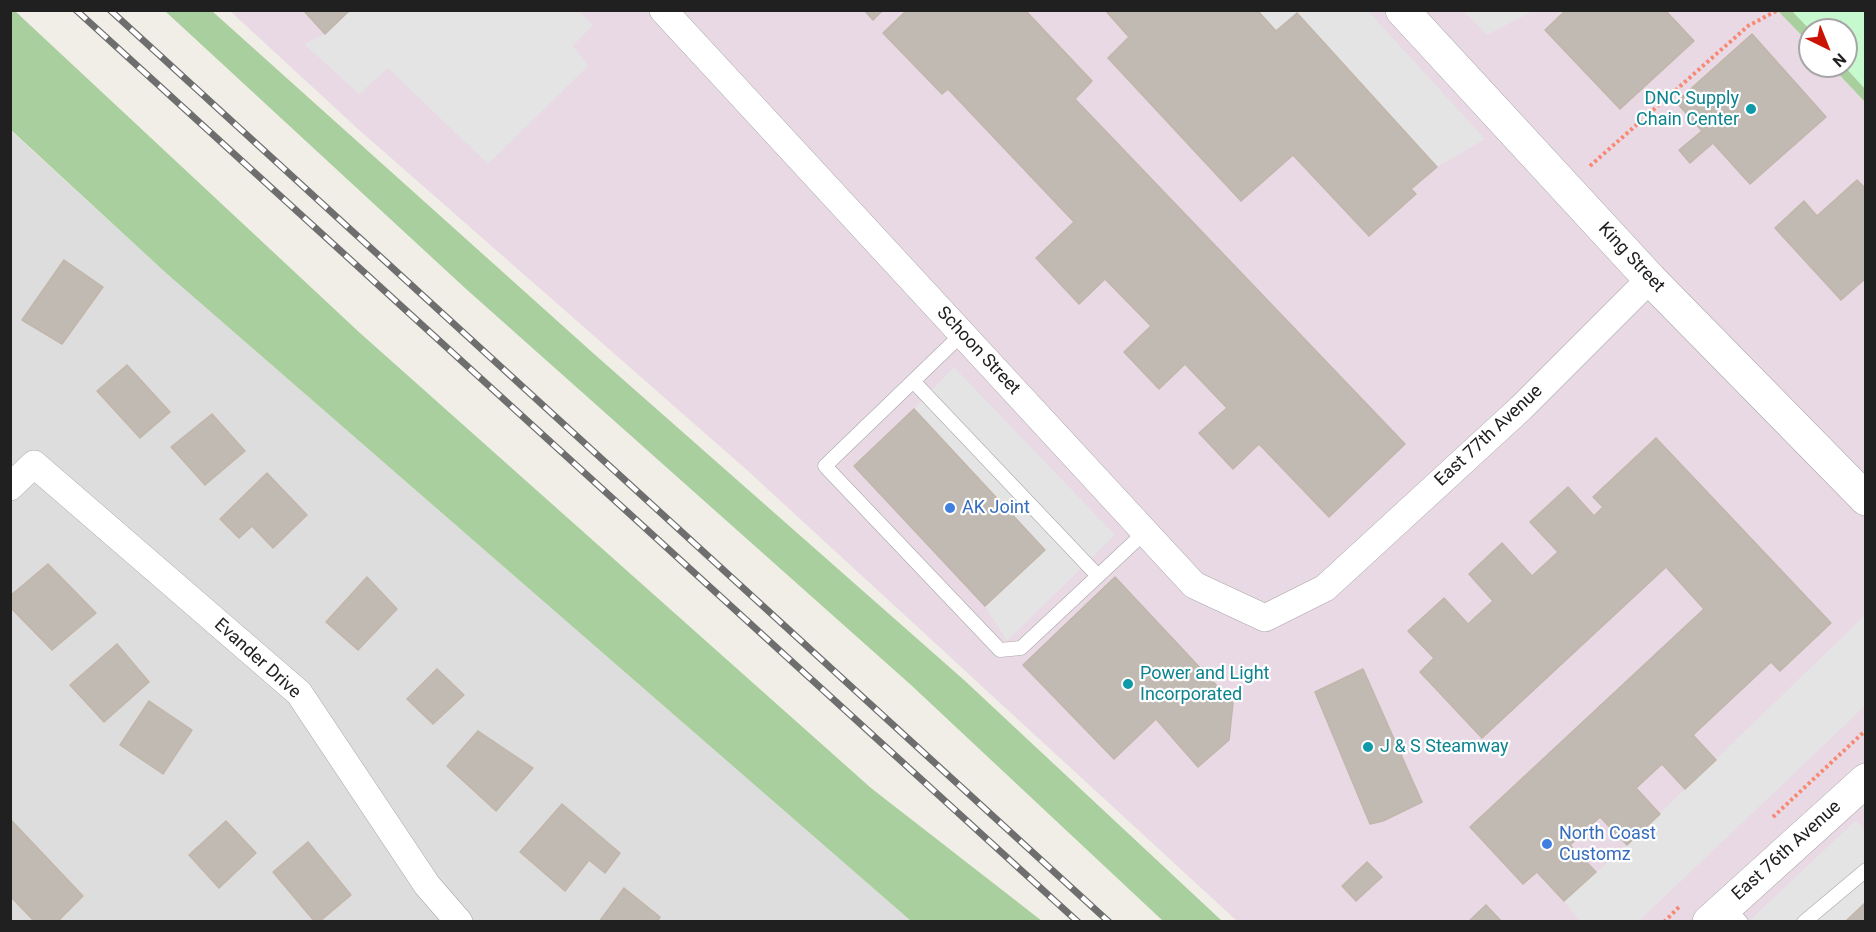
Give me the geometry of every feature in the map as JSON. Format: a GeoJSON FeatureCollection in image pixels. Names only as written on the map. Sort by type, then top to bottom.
{"type":"FeatureCollection","features":[{"type":"Feature","properties":{"kind":"street","name":"Schoon Street"},"geometry":{"type":"LineString","coordinates":[[663,10],[1194,585],[1265,618],[1325,588]]}},
{"type":"Feature","properties":{"kind":"street","name":"King Street"},"geometry":{"type":"LineString","coordinates":[[1401,10],[1650,279],[1866,499]]}},
{"type":"Feature","properties":{"kind":"street","name":"East 77th Avenue"},"geometry":{"type":"LineString","coordinates":[[1325,588],[1521,408],[1650,279]]}},
{"type":"Feature","properties":{"kind":"street","name":"Evander Drive"},"geometry":{"type":"LineString","coordinates":[[10,487],[34,464],[299,693],[427,885],[459,921]]}},
{"type":"Feature","properties":{"kind":"street","name":"East 76th Avenue"},"geometry":{"type":"LineString","coordinates":[[1725,916],[1866,780]]}},
{"type":"Feature","properties":{"kind":"lane"},"geometry":{"type":"LineString","coordinates":[[963,334],[825,466],[832,474],[1000,650],[1021,648],[1145,532]]}},
{"type":"Feature","properties":{"kind":"lane"},"geometry":{"type":"LineString","coordinates":[[913,381],[1098,576]]}},
{"type":"Feature","properties":{"kind":"lane"},"geometry":{"type":"LineString","coordinates":[[1804,921],[1866,870]]}},
{"type":"Feature","properties":{"kind":"path"},"geometry":{"type":"LineString","coordinates":[[1566,188],[1748,26],[1778,10]]}},
{"type":"Feature","properties":{"kind":"shaded area"},"geometry":{"type":"Polygon","coordinates":[[[1533,10],[1487,35],[1464,11],[1533,10]]]}},
{"type":"Feature","properties":{"kind":"shaded area"},"geometry":{"type":"Polygon","coordinates":[[[230,11],[1778,11],[1798,32],[1798,78],[1842,78],[1865,102],[1865,921],[1237,921],[748,471],[358,129],[230,11]]]}},
{"type":"Feature","properties":{"kind":"shaded area"},"geometry":{"type":"Polygon","coordinates":[[[350,11],[579,11],[593,25],[573,46],[588,66],[488,164],[388,68],[359,94],[304,44],[325,34],[350,11]]]}},
{"type":"Feature","properties":{"kind":"shaded area"},"geometry":{"type":"Polygon","coordinates":[[[1257,11],[1368,11],[1485,139],[1437,167],[1297,14],[1276,31],[1257,11]]]}},
{"type":"Feature","properties":{"kind":"shaded area"},"geometry":{"type":"Polygon","coordinates":[[[10,130],[166,273],[911,921],[11,921],[10,130]]]}},
{"type":"Feature","properties":{"kind":"shaded area"},"geometry":{"type":"Polygon","coordinates":[[[954,367],[1115,535],[1007,641],[985,606],[1045,550],[914,409],[954,367]]]}},
{"type":"Feature","properties":{"kind":"shaded area"},"geometry":{"type":"Polygon","coordinates":[[[1865,615],[1865,706],[1639,921],[1579,921],[1564,901],[1627,845],[1865,615]]]}},
{"type":"Feature","properties":{"kind":"shaded area"},"geometry":{"type":"Polygon","coordinates":[[[1856,820],[1865,830],[1865,902],[1845,921],[1748,922],[1856,820]]]}},
{"type":"Feature","properties":{"kind":"green space"},"geometry":{"type":"Polygon","coordinates":[[[10,11],[15,11],[360,333],[871,788],[1042,921],[911,921],[166,273],[11,130],[10,11]]]}},
{"type":"Feature","properties":{"kind":"green space"},"geometry":{"type":"Polygon","coordinates":[[[165,11],[212,11],[593,353],[964,680],[1222,921],[1163,921],[911,685],[465,288],[165,11]]]}},
{"type":"Feature","properties":{"kind":"green space"},"geometry":{"type":"Polygon","coordinates":[[[1778,11],[1865,11],[1865,102],[1842,78],[1858,78],[1858,18],[1798,18],[1798,32],[1778,11]]]}},
{"type":"Feature","properties":{"kind":"green space"},"geometry":{"type":"Polygon","coordinates":[[[1792,11],[1865,11],[1865,89],[1855,78],[1858,78],[1858,18],[1799,18],[1792,11]]]}},
{"type":"Feature","properties":{"kind":"building"},"geometry":{"type":"Polygon","coordinates":[[[303,10],[350,10],[325,34],[303,10]]]}},
{"type":"Feature","properties":{"kind":"building"},"geometry":{"type":"Polygon","coordinates":[[[864,10],[883,10],[873,20],[864,10]]]}},
{"type":"Feature","properties":{"kind":"building"},"geometry":{"type":"Polygon","coordinates":[[[907,10],[1025,10],[1092,81],[1075,99],[1405,444],[1329,517],[1259,444],[1233,469],[1199,433],[1227,408],[1185,364],[1159,389],[1124,352],[1151,326],[1105,279],[1079,304],[1036,258],[1074,222],[948,89],[942,94],[883,33],[907,10]]]}},
{"type":"Feature","properties":{"kind":"building"},"geometry":{"type":"Polygon","coordinates":[[[1105,10],[1257,10],[1276,31],[1297,13],[1437,167],[1411,189],[1416,194],[1369,236],[1293,155],[1241,201],[1108,58],[1129,37],[1105,10]]]}},
{"type":"Feature","properties":{"kind":"building"},"geometry":{"type":"Polygon","coordinates":[[[1566,10],[1665,10],[1694,41],[1620,109],[1545,30],[1566,10]]]}},
{"type":"Feature","properties":{"kind":"building","name":"DNC Supply Chain Center"},"geometry":{"type":"Polygon","coordinates":[[[1752,34],[1826,117],[1750,184],[1713,143],[1690,163],[1679,150],[1702,131],[1676,102],[1752,34]]]}},
{"type":"Feature","properties":{"kind":"building"},"geometry":{"type":"Polygon","coordinates":[[[1857,180],[1866,189],[1866,278],[1841,300],[1775,228],[1804,201],[1817,216],[1857,180]]]}},
{"type":"Feature","properties":{"kind":"building"},"geometry":{"type":"Polygon","coordinates":[[[64,260],[103,287],[62,344],[22,320],[64,260]]]}},
{"type":"Feature","properties":{"kind":"building"},"geometry":{"type":"Polygon","coordinates":[[[127,365],[170,412],[140,438],[97,391],[127,365]]]}},
{"type":"Feature","properties":{"kind":"building","name":"AK Joint"},"geometry":{"type":"Polygon","coordinates":[[[914,409],[1045,550],[985,606],[854,466],[914,409]]]}},
{"type":"Feature","properties":{"kind":"building"},"geometry":{"type":"Polygon","coordinates":[[[212,414],[245,451],[205,485],[171,447],[212,414]]]}},
{"type":"Feature","properties":{"kind":"building"},"geometry":{"type":"Polygon","coordinates":[[[1656,438],[1831,623],[1780,671],[1771,662],[1693,735],[1716,760],[1685,789],[1662,764],[1636,788],[1660,814],[1627,845],[1600,817],[1570,845],[1596,872],[1564,901],[1537,872],[1523,884],[1470,827],[1704,609],[1666,567],[1482,738],[1420,672],[1434,658],[1408,631],[1444,598],[1468,624],[1493,601],[1469,574],[1502,543],[1532,576],[1558,552],[1530,522],[1568,487],[1594,516],[1603,507],[1593,497],[1656,438]]]}},
{"type":"Feature","properties":{"kind":"building"},"geometry":{"type":"Polygon","coordinates":[[[267,473],[307,515],[273,548],[252,526],[239,538],[220,519],[267,473]]]}},
{"type":"Feature","properties":{"kind":"building"},"geometry":{"type":"Polygon","coordinates":[[[48,564],[96,613],[52,650],[10,607],[10,596],[48,564]]]}},
{"type":"Feature","properties":{"kind":"building"},"geometry":{"type":"Polygon","coordinates":[[[367,577],[397,609],[358,650],[326,622],[367,577]]]}},
{"type":"Feature","properties":{"kind":"building","name":"Power and Light Incorporated"},"geometry":{"type":"Polygon","coordinates":[[[1115,577],[1233,703],[1229,740],[1198,767],[1156,719],[1114,759],[1023,665],[1115,577]]]}},
{"type":"Feature","properties":{"kind":"building"},"geometry":{"type":"Polygon","coordinates":[[[117,644],[149,682],[104,722],[70,685],[117,644]]]}},
{"type":"Feature","properties":{"kind":"building"},"geometry":{"type":"Polygon","coordinates":[[[437,669],[464,695],[433,724],[407,699],[437,669]]]}},
{"type":"Feature","properties":{"kind":"building","name":"J & S Steamway"},"geometry":{"type":"Polygon","coordinates":[[[1363,669],[1422,802],[1383,821],[1370,824],[1315,692],[1363,669]]]}},
{"type":"Feature","properties":{"kind":"building"},"geometry":{"type":"Polygon","coordinates":[[[149,701],[192,730],[163,774],[120,745],[149,701]]]}},
{"type":"Feature","properties":{"kind":"building"},"geometry":{"type":"Polygon","coordinates":[[[478,731],[533,768],[496,811],[447,766],[478,731]]]}},
{"type":"Feature","properties":{"kind":"building"},"geometry":{"type":"Polygon","coordinates":[[[562,804],[620,853],[605,873],[589,860],[565,891],[520,852],[562,804]]]}},
{"type":"Feature","properties":{"kind":"building"},"geometry":{"type":"Polygon","coordinates":[[[10,819],[83,896],[57,922],[35,922],[10,896],[10,819]]]}},
{"type":"Feature","properties":{"kind":"building"},"geometry":{"type":"Polygon","coordinates":[[[226,821],[256,853],[219,888],[189,855],[226,821]]]}},
{"type":"Feature","properties":{"kind":"building"},"geometry":{"type":"Polygon","coordinates":[[[308,842],[351,895],[319,922],[315,922],[273,872],[308,842]]]}},
{"type":"Feature","properties":{"kind":"building"},"geometry":{"type":"Polygon","coordinates":[[[1367,862],[1382,877],[1356,901],[1342,886],[1367,862]]]}},
{"type":"Feature","properties":{"kind":"building"},"geometry":{"type":"Polygon","coordinates":[[[624,888],[660,917],[657,922],[599,922],[624,888]]]}},
{"type":"Feature","properties":{"kind":"building"},"geometry":{"type":"Polygon","coordinates":[[[1866,902],[1866,922],[1845,922],[1866,902]]]}},
{"type":"Feature","properties":{"kind":"building"},"geometry":{"type":"Polygon","coordinates":[[[1486,905],[1502,922],[1468,922],[1486,905]]]}},
{"type":"Feature","properties":{"kind":"railway"},"geometry":{"type":"LineString","coordinates":[[76,10],[1078,922]]}},
{"type":"Feature","properties":{"kind":"railway"},"geometry":{"type":"LineString","coordinates":[[110,10],[1109,922]]}},
{"type":"Feature","properties":{"kind":"place","name":"DNC Supply Chain Center"},"geometry":{"type":"Point","coordinates":[1751,109]}},
{"type":"Feature","properties":{"kind":"place","name":"AK Joint"},"geometry":{"type":"Point","coordinates":[950,508]}},
{"type":"Feature","properties":{"kind":"place","name":"Power and Light Incorporated"},"geometry":{"type":"Point","coordinates":[1128,684]}},
{"type":"Feature","properties":{"kind":"place","name":"J & S Steamway"},"geometry":{"type":"Point","coordinates":[1368,747]}},
{"type":"Feature","properties":{"kind":"place","name":"North Coast Customz"},"geometry":{"type":"Point","coordinates":[1547,844]}}]}
